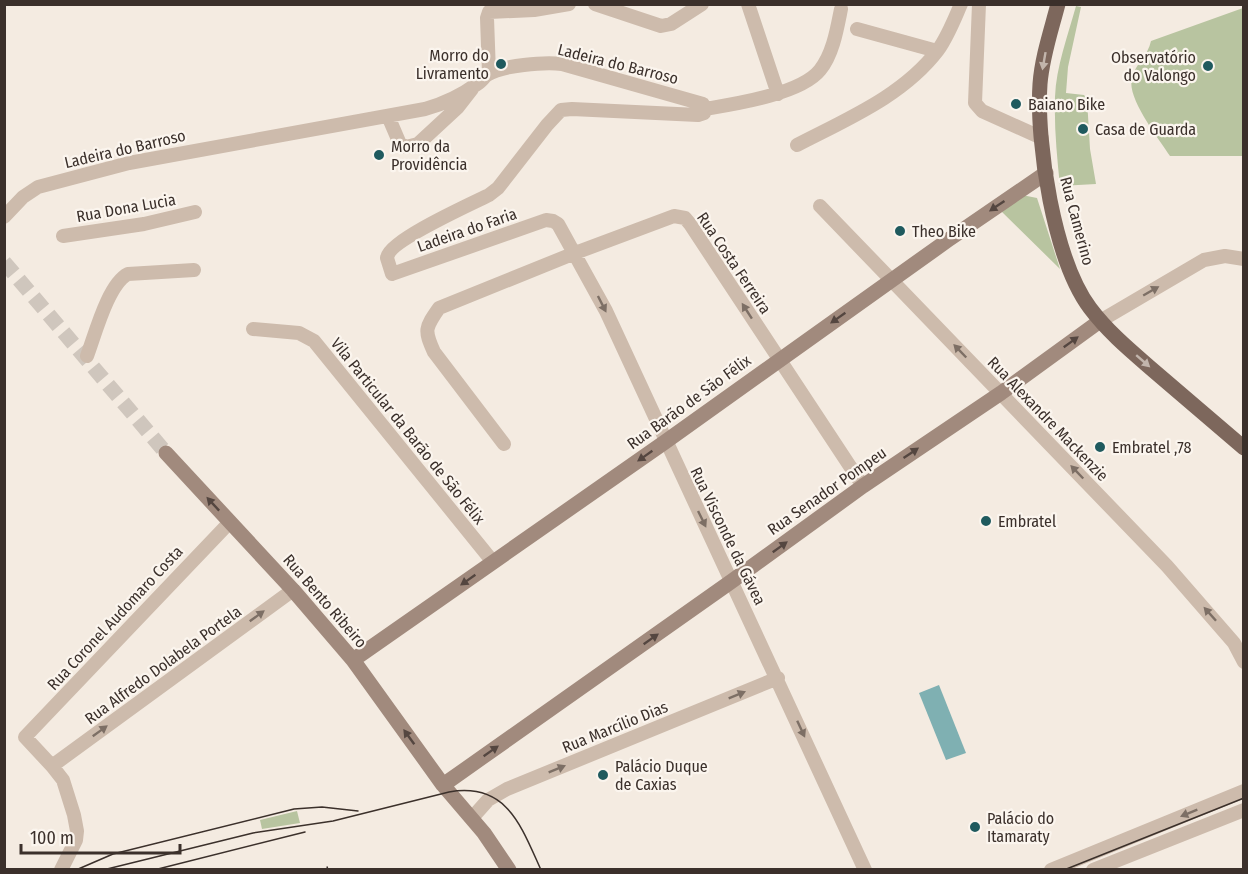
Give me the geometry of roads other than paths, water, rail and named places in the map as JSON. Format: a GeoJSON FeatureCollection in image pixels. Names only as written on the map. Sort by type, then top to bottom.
{"type":"FeatureCollection","features":[{"type":"Feature","properties":{"kind":"main road","name":"Rua Camerino"},"geometry":{"type":"LineString","coordinates":[[1058,4],[1046,48],[1040,84],[1042,138],[1052,211],[1066,257],[1082,296],[1111,333],[1244,448]]}},
{"type":"Feature","properties":{"kind":"street"},"geometry":{"type":"LineString","coordinates":[[489,74],[487,18],[489,12],[534,10],[569,4]]}},
{"type":"Feature","properties":{"kind":"street"},"geometry":{"type":"LineString","coordinates":[[595,4],[661,26],[671,24],[702,4]]}},
{"type":"Feature","properties":{"kind":"street"},"geometry":{"type":"LineString","coordinates":[[748,4],[778,94]]}},
{"type":"Feature","properties":{"kind":"street"},"geometry":{"type":"LineString","coordinates":[[797,145],[862,112],[889,95],[912,76],[937,51],[961,4]]}},
{"type":"Feature","properties":{"kind":"street"},"geometry":{"type":"LineString","coordinates":[[979,4],[975,103],[982,111],[1042,138]]}},
{"type":"Feature","properties":{"kind":"street"},"geometry":{"type":"LineString","coordinates":[[705,109],[778,94],[809,80],[819,72],[830,54],[841,9]]}},
{"type":"Feature","properties":{"kind":"street"},"geometry":{"type":"LineString","coordinates":[[857,30],[937,51]]}},
{"type":"Feature","properties":{"kind":"street","name":"Ladeira do Barroso"},"geometry":{"type":"LineString","coordinates":[[4,217],[31,191],[72,177],[129,162],[436,106],[477,84],[489,74],[543,63],[562,64],[699,102],[705,109]]}},
{"type":"Feature","properties":{"kind":"street"},"geometry":{"type":"LineString","coordinates":[[388,116],[400,144],[413,147],[458,107],[477,84]]}},
{"type":"Feature","properties":{"kind":"street","name":"Ladeira do Faria"},"geometry":{"type":"LineString","coordinates":[[553,221],[546,220],[392,274],[387,258],[390,250],[407,238],[489,195],[498,188],[561,110],[698,115],[705,113],[705,109]]}},
{"type":"Feature","properties":{"kind":"street","name":"Rua Barão de São Félix"},"geometry":{"type":"LineString","coordinates":[[353,660],[665,442],[892,279],[1046,173]]}},
{"type":"Feature","properties":{"kind":"street","name":"Rua Alexandre Mackenzie"},"geometry":{"type":"LineString","coordinates":[[820,206],[1167,566],[1234,643],[1244,662]]}},
{"type":"Feature","properties":{"kind":"street","name":"Rua Dona Lucia"},"geometry":{"type":"LineString","coordinates":[[63,236],[144,224],[195,212]]}},
{"type":"Feature","properties":{"kind":"street","name":"Rua Costa Ferreira"},"geometry":{"type":"LineString","coordinates":[[504,444],[434,352],[426,327],[439,308],[674,216],[685,218],[863,486]]}},
{"type":"Feature","properties":{"kind":"street","name":"Rua Visconde da Gávea"},"geometry":{"type":"LineString","coordinates":[[553,221],[558,224],[606,311],[865,870]]}},
{"type":"Feature","properties":{"kind":"street","name":"Rua Senador Pompeu"},"geometry":{"type":"LineString","coordinates":[[443,784],[1100,321],[1204,260],[1225,256],[1244,259]]}},
{"type":"Feature","properties":{"kind":"street"},"geometry":{"type":"LineString","coordinates":[[87,356],[111,294],[122,277],[128,274],[194,270]]}},
{"type":"Feature","properties":{"kind":"street","name":"Vila Particular da Barão de São Félix"},"geometry":{"type":"LineString","coordinates":[[253,329],[299,333],[314,341],[493,562]]}},
{"type":"Feature","properties":{"kind":"street","name":"Rua Bento Ribeiro"},"geometry":{"type":"LineString","coordinates":[[166,453],[293,590],[353,660],[509,870]]}},
{"type":"Feature","properties":{"kind":"street","name":"Rua Coronel Audomaro Costa"},"geometry":{"type":"LineString","coordinates":[[52,766],[25,737],[230,522]]}},
{"type":"Feature","properties":{"kind":"street","name":"Rua Alfredo Dolabela Portela"},"geometry":{"type":"LineString","coordinates":[[52,766],[293,590]]}},
{"type":"Feature","properties":{"kind":"street","name":"Rua Marcílio Dias"},"geometry":{"type":"LineString","coordinates":[[472,818],[488,800],[507,789],[778,678]]}},
{"type":"Feature","properties":{"kind":"street"},"geometry":{"type":"LineString","coordinates":[[52,766],[63,780],[76,831],[76,840],[61,870]]}},
{"type":"Feature","properties":{"kind":"street"},"geometry":{"type":"LineString","coordinates":[[1051,870],[1244,791]]}},
{"type":"Feature","properties":{"kind":"street"},"geometry":{"type":"LineString","coordinates":[[1093,870],[1244,810]]}},
{"type":"Feature","properties":{"kind":"water"},"geometry":{"type":"Polygon","coordinates":[[[939,685],[966,753],[946,760],[919,693],[939,685]]]}},
{"type":"Feature","properties":{"kind":"tunnel"},"geometry":{"type":"LineString","coordinates":[[4,262],[166,453]]}},
{"type":"Feature","properties":{"kind":"tram line"},"geometry":{"type":"LineString","coordinates":[[103,870],[253,833],[333,821],[449,792],[469,791],[485,794],[498,801],[509,811],[518,823],[541,870]]}},
{"type":"Feature","properties":{"kind":"tram line"},"geometry":{"type":"LineString","coordinates":[[1064,870],[1244,798]]}},
{"type":"Feature","properties":{"kind":"tram line"},"geometry":{"type":"LineString","coordinates":[[76,870],[113,854],[294,809],[322,807],[358,811]]}},
{"type":"Feature","properties":{"kind":"tram line"},"geometry":{"type":"LineString","coordinates":[[154,870],[305,832]]}},
{"type":"Feature","properties":{"kind":"railway"},"geometry":{"type":"LineString","coordinates":[[321,870],[330,867]]}},
{"type":"Feature","properties":{"kind":"place","name":"Morro do Livramento"},"geometry":{"type":"Point","coordinates":[501,64]}},
{"type":"Feature","properties":{"kind":"place","name":"Observatório do Valongo"},"geometry":{"type":"Point","coordinates":[1208,66]}},
{"type":"Feature","properties":{"kind":"place","name":"Baiano Bike"},"geometry":{"type":"Point","coordinates":[1016,104]}},
{"type":"Feature","properties":{"kind":"place","name":"Casa de Guarda"},"geometry":{"type":"Point","coordinates":[1083,129]}},
{"type":"Feature","properties":{"kind":"place","name":"Morro da Providência"},"geometry":{"type":"Point","coordinates":[379,155]}},
{"type":"Feature","properties":{"kind":"place","name":"Theo Bike"},"geometry":{"type":"Point","coordinates":[900,231]}},
{"type":"Feature","properties":{"kind":"place","name":"Embratel ,78"},"geometry":{"type":"Point","coordinates":[1100,447]}},
{"type":"Feature","properties":{"kind":"place","name":"Embratel"},"geometry":{"type":"Point","coordinates":[986,521]}},
{"type":"Feature","properties":{"kind":"place","name":"Palácio Duque de Caxias"},"geometry":{"type":"Point","coordinates":[603,775]}},
{"type":"Feature","properties":{"kind":"place","name":"Palácio do Itamaraty"},"geometry":{"type":"Point","coordinates":[975,827]}}]}
